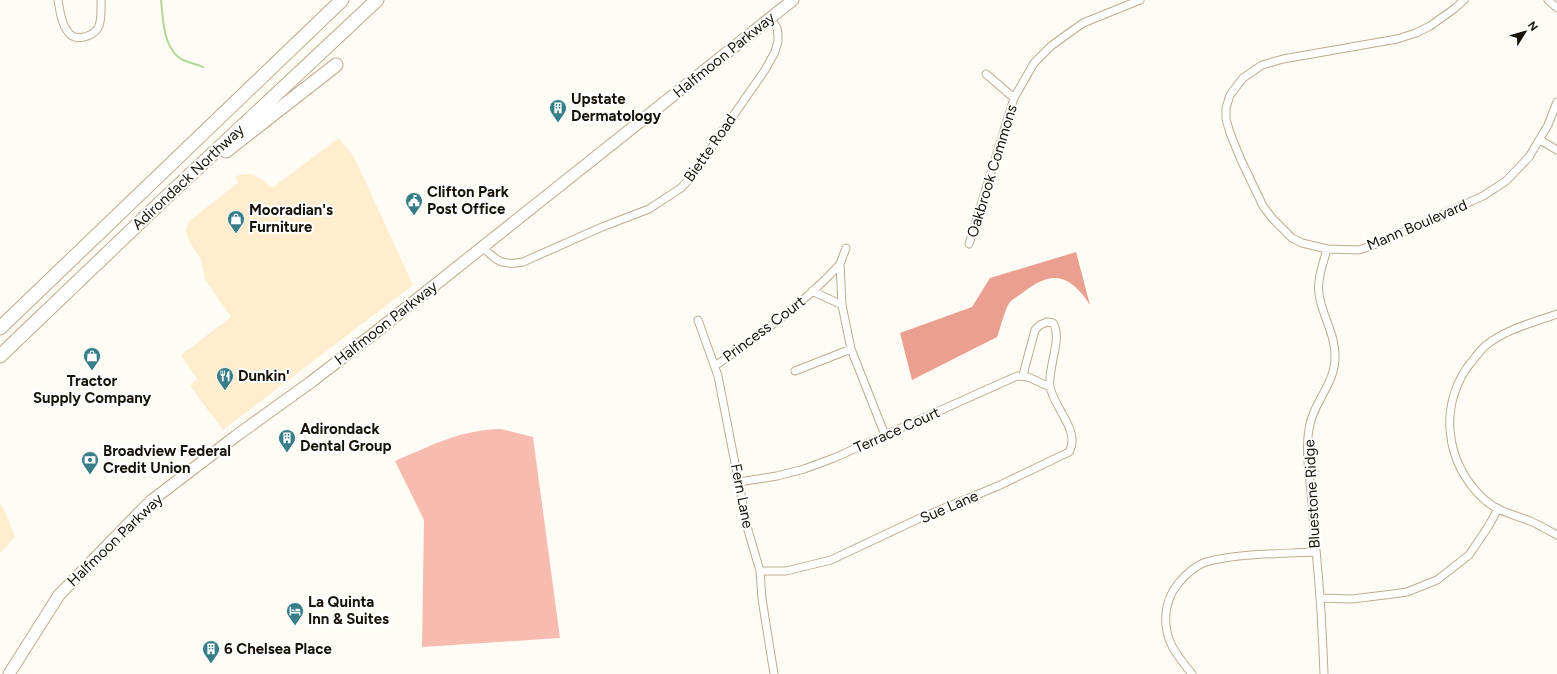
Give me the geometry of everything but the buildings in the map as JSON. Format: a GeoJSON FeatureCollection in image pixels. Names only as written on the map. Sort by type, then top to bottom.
{"type":"FeatureCollection","features":[{"type":"Feature","properties":{"kind":"highway","name":"Adirondack Northway"},"geometry":{"type":"LineString","coordinates":[[0,328],[342,0]]}},
{"type":"Feature","properties":{"kind":"highway","name":"Adirondack Northway"},"geometry":{"type":"LineString","coordinates":[[0,356],[160,203],[377,0]]}},
{"type":"Feature","properties":{"kind":"highway"},"geometry":{"type":"LineString","coordinates":[[160,203],[336,65]]}},
{"type":"Feature","properties":{"kind":"main road","name":"Halfmoon Parkway"},"geometry":{"type":"LineString","coordinates":[[9,674],[59,594],[151,501],[236,436],[317,377],[793,0]]}},
{"type":"Feature","properties":{"kind":"street"},"geometry":{"type":"LineString","coordinates":[[58,0],[64,26],[69,34],[75,37],[82,37],[90,34],[98,28],[100,22],[101,0]]}},
{"type":"Feature","properties":{"kind":"street","name":"Oakbrook Commons"},"geometry":{"type":"LineString","coordinates":[[969,244],[1014,98],[1034,63],[1051,46],[1083,23],[1140,0]]}},
{"type":"Feature","properties":{"kind":"street","name":"Mann Boulevard"},"geometry":{"type":"LineString","coordinates":[[1464,0],[1430,26],[1397,40],[1283,59],[1262,65],[1243,78],[1230,95],[1226,108],[1226,119],[1241,160],[1263,206],[1272,218],[1292,238],[1302,243],[1327,250],[1359,250],[1374,245],[1482,196],[1506,181],[1529,157],[1540,140],[1557,102]]}},
{"type":"Feature","properties":{"kind":"street"},"geometry":{"type":"LineString","coordinates":[[1548,0],[1557,8]]}},
{"type":"Feature","properties":{"kind":"street","name":"Biette Road"},"geometry":{"type":"LineString","coordinates":[[482,247],[502,263],[512,264],[523,262],[602,227],[649,209],[681,188],[694,174],[765,70],[775,52],[778,41],[777,28],[770,18]]}},
{"type":"Feature","properties":{"kind":"street","name":"Oakbrook Commons"},"geometry":{"type":"LineString","coordinates":[[986,74],[1014,98]]}},
{"type":"Feature","properties":{"kind":"street"},"geometry":{"type":"LineString","coordinates":[[1540,140],[1557,150]]}},
{"type":"Feature","properties":{"kind":"street","name":"Princess Court"},"geometry":{"type":"LineString","coordinates":[[715,366],[776,322],[824,281],[840,264],[846,248]]}},
{"type":"Feature","properties":{"kind":"street","name":"Bluestone Ridge"},"geometry":{"type":"LineString","coordinates":[[1324,674],[1320,598],[1315,552],[1308,447],[1309,429],[1313,413],[1333,372],[1335,360],[1335,347],[1331,330],[1319,294],[1320,276],[1327,250]]}},
{"type":"Feature","properties":{"kind":"street","name":"Princess Court"},"geometry":{"type":"LineString","coordinates":[[840,264],[842,305],[851,349],[885,434]]}},
{"type":"Feature","properties":{"kind":"street","name":"Princess Court"},"geometry":{"type":"LineString","coordinates":[[812,291],[842,305]]}},
{"type":"Feature","properties":{"kind":"street"},"geometry":{"type":"LineString","coordinates":[[1557,314],[1511,330],[1484,347],[1464,371],[1452,400],[1450,416],[1451,440],[1457,460],[1465,477],[1475,490],[1498,509],[1529,521],[1557,535]]}},
{"type":"Feature","properties":{"kind":"street","name":"Fern Lane"},"geometry":{"type":"LineString","coordinates":[[698,320],[718,376],[748,530],[760,571],[762,599],[774,674]]}},
{"type":"Feature","properties":{"kind":"street"},"geometry":{"type":"LineString","coordinates":[[1047,322],[1053,323],[1057,331],[1050,376],[1050,387],[1038,380],[1023,375],[1035,330],[1040,325],[1047,322]]}},
{"type":"Feature","properties":{"kind":"street"},"geometry":{"type":"LineString","coordinates":[[795,371],[851,349]]}},
{"type":"Feature","properties":{"kind":"street","name":"Terrace Court"},"geometry":{"type":"LineString","coordinates":[[739,482],[777,476],[804,469],[834,458],[1008,379],[1023,375]]}},
{"type":"Feature","properties":{"kind":"street","name":"Sue Lane"},"geometry":{"type":"LineString","coordinates":[[760,571],[786,571],[831,560],[918,519],[998,486],[1064,456],[1071,448],[1073,442],[1072,433],[1050,387]]}},
{"type":"Feature","properties":{"kind":"street"},"geometry":{"type":"LineString","coordinates":[[1320,598],[1352,599],[1407,592],[1437,580],[1469,555],[1498,509]]}},
{"type":"Feature","properties":{"kind":"street"},"geometry":{"type":"LineString","coordinates":[[1192,674],[1171,644],[1167,628],[1166,609],[1170,595],[1176,584],[1192,570],[1205,562],[1248,556],[1315,552]]}},
{"type":"Feature","properties":{"kind":"shaded area"},"geometry":{"type":"Polygon","coordinates":[[[339,138],[354,157],[413,285],[223,430],[190,386],[197,379],[181,355],[231,317],[205,279],[201,259],[189,241],[186,230],[189,221],[238,183],[236,177],[239,175],[251,174],[261,179],[272,188],[339,138]]]}},
{"type":"Feature","properties":{"kind":"shaded area"},"geometry":{"type":"Polygon","coordinates":[[[1076,252],[1090,305],[1076,287],[1069,282],[1053,278],[1035,284],[1010,302],[1006,309],[997,337],[912,380],[900,333],[972,307],[990,278],[1076,252]]]}},
{"type":"Feature","properties":{"kind":"shaded area"},"geometry":{"type":"Polygon","coordinates":[[[501,429],[533,437],[560,638],[422,647],[424,520],[395,461],[459,435],[501,429]]]}},
{"type":"Feature","properties":{"kind":"shaded area"},"geometry":{"type":"Polygon","coordinates":[[[0,504],[3,507],[15,537],[0,553],[0,504]]]}},
{"type":"Feature","properties":{"kind":"waterway"},"geometry":{"type":"LineString","coordinates":[[161,0],[164,30],[172,51],[183,60],[203,67]]}},
{"type":"Feature","properties":{"kind":"place","name":"Upstate Dermatology"},"geometry":{"type":"Point","coordinates":[558,123]}},
{"type":"Feature","properties":{"kind":"place","name":"Clifton Park Post Office"},"geometry":{"type":"Point","coordinates":[414,216]}},
{"type":"Feature","properties":{"kind":"place","name":"Mooradian's Furniture"},"geometry":{"type":"Point","coordinates":[236,234]}},
{"type":"Feature","properties":{"kind":"place","name":"Tractor Supply Company"},"geometry":{"type":"Point","coordinates":[92,371]}},
{"type":"Feature","properties":{"kind":"place","name":"Dunkin'"},"geometry":{"type":"Point","coordinates":[225,391]}},
{"type":"Feature","properties":{"kind":"place","name":"Adirondack Dental Group"},"geometry":{"type":"Point","coordinates":[287,453]}},
{"type":"Feature","properties":{"kind":"place","name":"Broadview Federal Credit Union"},"geometry":{"type":"Point","coordinates":[90,475]}},
{"type":"Feature","properties":{"kind":"place","name":"La Quinta Inn & Suites"},"geometry":{"type":"Point","coordinates":[295,626]}},
{"type":"Feature","properties":{"kind":"place","name":"6 Chelsea Place"},"geometry":{"type":"Point","coordinates":[211,664]}}]}
